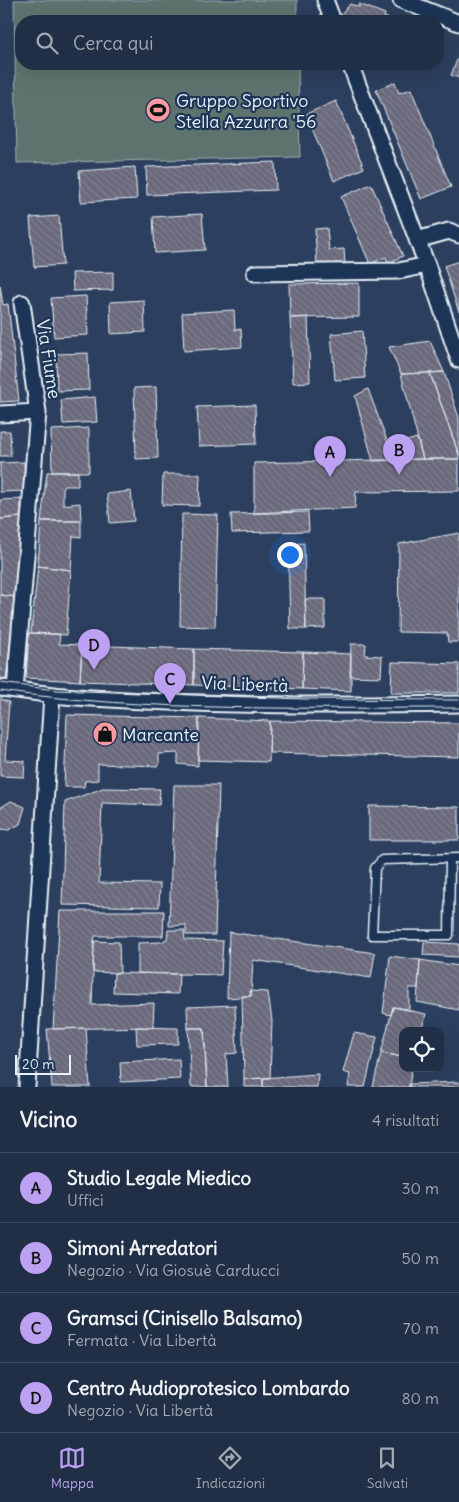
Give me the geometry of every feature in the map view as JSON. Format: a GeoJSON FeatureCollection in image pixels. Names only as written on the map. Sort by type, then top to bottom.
{"type":"FeatureCollection","features":[{"type":"Feature","properties":{"kind":"street"},"geometry":{"type":"LineString","coordinates":[[325,0],[331,15]]}},
{"type":"Feature","properties":{"kind":"street"},"geometry":{"type":"LineString","coordinates":[[400,0],[438,15]]}},
{"type":"Feature","properties":{"kind":"street"},"geometry":{"type":"LineString","coordinates":[[444,17],[459,23]]}},
{"type":"Feature","properties":{"kind":"street"},"geometry":{"type":"LineString","coordinates":[[352,70],[427,265],[459,360]]}},
{"type":"Feature","properties":{"kind":"street"},"geometry":{"type":"LineString","coordinates":[[417,240],[448,231],[459,235]]}},
{"type":"Feature","properties":{"kind":"street"},"geometry":{"type":"LineString","coordinates":[[255,273],[399,272],[427,265]]}},
{"type":"Feature","properties":{"kind":"street","name":"Via Fiume"},"geometry":{"type":"LineString","coordinates":[[7,689],[38,412],[22,303]]}},
{"type":"Feature","properties":{"kind":"street"},"geometry":{"type":"LineString","coordinates":[[0,414],[38,412]]}},
{"type":"Feature","properties":{"kind":"street","name":"Via Libertà"},"geometry":{"type":"LineString","coordinates":[[7,689],[52,695],[305,705],[459,704]]}},
{"type":"Feature","properties":{"kind":"street"},"geometry":{"type":"LineString","coordinates":[[27,1087],[52,695]]}},
{"type":"Feature","properties":{"kind":"lane"},"geometry":{"type":"LineString","coordinates":[[450,859],[450,935],[372,936],[374,868],[382,860],[459,858]]}},
{"type":"Feature","properties":{"kind":"green space","name":"Gruppo Sportivo Stella Azzurra '56"},"geometry":{"type":"Polygon","coordinates":[[[14,0],[297,0],[297,15],[15,15],[15,54],[14,0]]]}},
{"type":"Feature","properties":{"kind":"green space","name":"Gruppo Sportivo Stella Azzurra '56"},"geometry":{"type":"Polygon","coordinates":[[[15,70],[298,70],[300,157],[17,163],[15,70]]]}},
{"type":"Feature","properties":{"kind":"building"},"geometry":{"type":"Polygon","coordinates":[[[350,4],[359,7],[359,4],[385,14],[385,15],[341,15],[350,4]]]}},
{"type":"Feature","properties":{"kind":"building"},"geometry":{"type":"Polygon","coordinates":[[[459,55],[459,78],[451,75],[459,55]]]}},
{"type":"Feature","properties":{"kind":"building"},"geometry":{"type":"Polygon","coordinates":[[[395,82],[399,93],[411,89],[451,187],[421,199],[376,90],[395,82]]]}},
{"type":"Feature","properties":{"kind":"building"},"geometry":{"type":"Polygon","coordinates":[[[336,101],[364,168],[334,181],[306,114],[336,101]]]}},
{"type":"Feature","properties":{"kind":"building"},"geometry":{"type":"Polygon","coordinates":[[[275,162],[276,190],[147,195],[146,167],[275,162]]]}},
{"type":"Feature","properties":{"kind":"building"},"geometry":{"type":"Polygon","coordinates":[[[135,167],[137,199],[81,202],[79,171],[135,167]]]}},
{"type":"Feature","properties":{"kind":"building"},"geometry":{"type":"Polygon","coordinates":[[[371,184],[403,256],[388,263],[386,257],[370,264],[341,197],[371,184]]]}},
{"type":"Feature","properties":{"kind":"building"},"geometry":{"type":"Polygon","coordinates":[[[202,214],[205,250],[155,253],[153,217],[202,214]]]}},
{"type":"Feature","properties":{"kind":"building"},"geometry":{"type":"Polygon","coordinates":[[[59,216],[63,265],[34,267],[30,218],[59,216]]]}},
{"type":"Feature","properties":{"kind":"building"},"geometry":{"type":"Polygon","coordinates":[[[327,228],[329,250],[344,249],[345,264],[317,266],[315,229],[327,228]]]}},
{"type":"Feature","properties":{"kind":"building"},"geometry":{"type":"Polygon","coordinates":[[[459,261],[459,312],[444,266],[459,261]]]}},
{"type":"Feature","properties":{"kind":"building"},"geometry":{"type":"Polygon","coordinates":[[[113,272],[113,290],[73,291],[72,273],[113,272]]]}},
{"type":"Feature","properties":{"kind":"building"},"geometry":{"type":"Polygon","coordinates":[[[359,283],[359,317],[290,318],[289,284],[359,283]]]}},
{"type":"Feature","properties":{"kind":"building"},"geometry":{"type":"Polygon","coordinates":[[[0,285],[3,305],[8,304],[19,401],[0,402],[0,285]]]}},
{"type":"Feature","properties":{"kind":"building"},"geometry":{"type":"Polygon","coordinates":[[[86,296],[88,335],[54,337],[51,298],[86,296]]]}},
{"type":"Feature","properties":{"kind":"building"},"geometry":{"type":"Polygon","coordinates":[[[144,300],[145,332],[111,334],[110,302],[144,300]]]}},
{"type":"Feature","properties":{"kind":"building"},"geometry":{"type":"Polygon","coordinates":[[[234,310],[235,330],[241,329],[242,347],[184,351],[182,313],[234,310]]]}},
{"type":"Feature","properties":{"kind":"building"},"geometry":{"type":"Polygon","coordinates":[[[308,317],[310,382],[293,383],[290,318],[308,317]]]}},
{"type":"Feature","properties":{"kind":"building"},"geometry":{"type":"Polygon","coordinates":[[[362,331],[365,378],[335,380],[331,334],[362,331]]]}},
{"type":"Feature","properties":{"kind":"building"},"geometry":{"type":"Polygon","coordinates":[[[430,341],[444,372],[401,374],[389,347],[430,341]]]}},
{"type":"Feature","properties":{"kind":"building"},"geometry":{"type":"Polygon","coordinates":[[[88,353],[89,390],[57,391],[56,354],[88,353]]]}},
{"type":"Feature","properties":{"kind":"building"},"geometry":{"type":"Polygon","coordinates":[[[444,372],[459,418],[459,455],[430,373],[444,372]]]}},
{"type":"Feature","properties":{"kind":"building"},"geometry":{"type":"Polygon","coordinates":[[[430,373],[459,459],[423,459],[401,374],[430,373]]]}},
{"type":"Feature","properties":{"kind":"building"},"geometry":{"type":"Polygon","coordinates":[[[156,387],[158,458],[136,459],[134,388],[156,387]]]}},
{"type":"Feature","properties":{"kind":"building"},"geometry":{"type":"Polygon","coordinates":[[[368,389],[389,446],[417,438],[423,459],[373,461],[355,396],[368,389]]]}},
{"type":"Feature","properties":{"kind":"building"},"geometry":{"type":"Polygon","coordinates":[[[95,397],[97,422],[63,424],[61,400],[95,397]]]}},
{"type":"Feature","properties":{"kind":"building"},"geometry":{"type":"Polygon","coordinates":[[[255,405],[256,444],[199,446],[197,407],[255,405]]]}},
{"type":"Feature","properties":{"kind":"building"},"geometry":{"type":"Polygon","coordinates":[[[89,428],[89,472],[52,472],[51,430],[89,428]]]}},
{"type":"Feature","properties":{"kind":"building"},"geometry":{"type":"Polygon","coordinates":[[[0,431],[10,431],[11,456],[0,456],[0,431]]]}},
{"type":"Feature","properties":{"kind":"building"},"geometry":{"type":"Polygon","coordinates":[[[459,459],[459,491],[356,492],[355,508],[254,513],[254,463],[459,459]]]}},
{"type":"Feature","properties":{"kind":"building"},"geometry":{"type":"Polygon","coordinates":[[[24,462],[25,491],[0,492],[0,463],[24,462]]]}},
{"type":"Feature","properties":{"kind":"building"},"geometry":{"type":"Polygon","coordinates":[[[47,472],[78,472],[78,486],[63,486],[63,505],[80,503],[81,521],[41,521],[47,472]]]}},
{"type":"Feature","properties":{"kind":"building"},"geometry":{"type":"Polygon","coordinates":[[[163,474],[200,474],[199,506],[162,505],[163,474]]]}},
{"type":"Feature","properties":{"kind":"building"},"geometry":{"type":"Polygon","coordinates":[[[131,491],[134,521],[110,523],[107,494],[131,491]]]}},
{"type":"Feature","properties":{"kind":"building"},"geometry":{"type":"Polygon","coordinates":[[[21,499],[21,517],[0,519],[0,500],[21,499]]]}},
{"type":"Feature","properties":{"kind":"building"},"geometry":{"type":"Polygon","coordinates":[[[308,512],[309,531],[232,533],[231,514],[308,512]]]}},
{"type":"Feature","properties":{"kind":"building"},"geometry":{"type":"Polygon","coordinates":[[[182,514],[218,515],[215,627],[180,626],[182,514]]]}},
{"type":"Feature","properties":{"kind":"building"},"geometry":{"type":"Polygon","coordinates":[[[21,517],[16,597],[0,595],[0,519],[21,517]]]}},
{"type":"Feature","properties":{"kind":"building"},"geometry":{"type":"Polygon","coordinates":[[[41,521],[81,521],[81,537],[73,536],[71,570],[38,566],[41,521]]]}},
{"type":"Feature","properties":{"kind":"building"},"geometry":{"type":"Polygon","coordinates":[[[459,533],[459,642],[448,642],[447,633],[398,632],[399,544],[459,533]]]}},
{"type":"Feature","properties":{"kind":"building"},"geometry":{"type":"Polygon","coordinates":[[[304,543],[306,629],[290,629],[288,544],[304,543]]]}},
{"type":"Feature","properties":{"kind":"building"},"geometry":{"type":"Polygon","coordinates":[[[38,566],[71,570],[66,635],[31,633],[38,566]]]}},
{"type":"Feature","properties":{"kind":"building"},"geometry":{"type":"Polygon","coordinates":[[[0,595],[16,597],[6,679],[0,678],[0,595]]]}},
{"type":"Feature","properties":{"kind":"building"},"geometry":{"type":"Polygon","coordinates":[[[305,599],[325,599],[325,628],[306,629],[305,599]]]}},
{"type":"Feature","properties":{"kind":"building"},"geometry":{"type":"Polygon","coordinates":[[[29,633],[60,634],[59,644],[82,645],[80,681],[26,678],[29,633]]]}},
{"type":"Feature","properties":{"kind":"building"},"geometry":{"type":"Polygon","coordinates":[[[351,644],[366,644],[365,655],[382,656],[381,677],[350,676],[351,644]]]}},
{"type":"Feature","properties":{"kind":"building"},"geometry":{"type":"Polygon","coordinates":[[[82,645],[194,649],[194,685],[80,681],[82,645]]]}},
{"type":"Feature","properties":{"kind":"building"},"geometry":{"type":"Polygon","coordinates":[[[194,649],[303,652],[302,689],[194,685],[194,649]]]}},
{"type":"Feature","properties":{"kind":"building"},"geometry":{"type":"Polygon","coordinates":[[[303,652],[351,654],[351,691],[302,689],[303,652]]]}},
{"type":"Feature","properties":{"kind":"building"},"geometry":{"type":"Polygon","coordinates":[[[392,662],[459,664],[459,693],[391,693],[392,662]]]}},
{"type":"Feature","properties":{"kind":"building"},"geometry":{"type":"Polygon","coordinates":[[[0,699],[9,702],[5,760],[25,761],[24,777],[0,776],[0,699]]]}},
{"type":"Feature","properties":{"kind":"building"},"geometry":{"type":"Polygon","coordinates":[[[67,715],[199,718],[198,766],[178,764],[178,753],[159,754],[159,766],[98,764],[98,780],[85,781],[84,787],[64,787],[67,715]]]}},
{"type":"Feature","properties":{"kind":"building"},"geometry":{"type":"Polygon","coordinates":[[[199,718],[270,721],[269,762],[198,760],[199,718]]]}},
{"type":"Feature","properties":{"kind":"building"},"geometry":{"type":"Polygon","coordinates":[[[270,721],[459,723],[459,757],[269,753],[270,721]]]}},
{"type":"Feature","properties":{"kind":"building"},"geometry":{"type":"Polygon","coordinates":[[[174,785],[219,785],[215,935],[186,935],[186,925],[169,926],[174,785]]]}},
{"type":"Feature","properties":{"kind":"building"},"geometry":{"type":"Polygon","coordinates":[[[103,788],[160,789],[159,805],[102,803],[99,883],[160,884],[159,907],[62,905],[65,802],[103,788]]]}},
{"type":"Feature","properties":{"kind":"building"},"geometry":{"type":"Polygon","coordinates":[[[11,801],[25,807],[20,824],[9,830],[0,829],[0,808],[11,801]]]}},
{"type":"Feature","properties":{"kind":"building"},"geometry":{"type":"Polygon","coordinates":[[[369,806],[459,807],[459,840],[369,840],[369,806]]]}},
{"type":"Feature","properties":{"kind":"building"},"geometry":{"type":"Polygon","coordinates":[[[60,911],[164,911],[163,936],[95,936],[94,941],[92,1005],[154,1003],[153,1027],[53,1029],[60,911]]]}},
{"type":"Feature","properties":{"kind":"building"},"geometry":{"type":"Polygon","coordinates":[[[168,930],[184,930],[185,940],[223,941],[221,975],[138,973],[138,943],[161,942],[167,939],[168,930]]]}},
{"type":"Feature","properties":{"kind":"building"},"geometry":{"type":"Polygon","coordinates":[[[229,932],[375,953],[371,978],[253,960],[251,996],[227,998],[229,932]]]}},
{"type":"Feature","properties":{"kind":"building"},"geometry":{"type":"Polygon","coordinates":[[[94,941],[119,942],[120,973],[93,972],[94,941]]]}},
{"type":"Feature","properties":{"kind":"building"},"geometry":{"type":"Polygon","coordinates":[[[424,942],[459,944],[459,957],[423,955],[424,942]]]}},
{"type":"Feature","properties":{"kind":"building"},"geometry":{"type":"Polygon","coordinates":[[[390,956],[420,960],[418,988],[409,988],[409,1009],[393,1007],[391,1015],[383,1013],[390,956]]]}},
{"type":"Feature","properties":{"kind":"building"},"geometry":{"type":"Polygon","coordinates":[[[420,960],[459,966],[459,1010],[417,1002],[420,960]]]}},
{"type":"Feature","properties":{"kind":"building"},"geometry":{"type":"Polygon","coordinates":[[[114,973],[179,974],[178,994],[113,992],[114,973]]]}},
{"type":"Feature","properties":{"kind":"building"},"geometry":{"type":"Polygon","coordinates":[[[250,991],[268,992],[272,1021],[270,1078],[244,1079],[242,996],[251,996],[250,991]]]}},
{"type":"Feature","properties":{"kind":"building"},"geometry":{"type":"Polygon","coordinates":[[[235,1005],[237,1053],[226,1054],[228,1087],[207,1087],[204,1028],[188,1028],[187,1007],[235,1005]]]}},
{"type":"Feature","properties":{"kind":"building"},"geometry":{"type":"Polygon","coordinates":[[[393,1007],[426,1014],[422,1027],[399,1027],[399,1056],[381,1053],[393,1007]]]}},
{"type":"Feature","properties":{"kind":"building"},"geometry":{"type":"Polygon","coordinates":[[[136,1027],[178,1028],[178,1044],[137,1045],[136,1027]]]}},
{"type":"Feature","properties":{"kind":"building"},"geometry":{"type":"Polygon","coordinates":[[[86,1028],[90,1087],[52,1087],[47,1029],[86,1028]]]}},
{"type":"Feature","properties":{"kind":"building"},"geometry":{"type":"Polygon","coordinates":[[[188,1028],[204,1028],[207,1087],[191,1087],[188,1028]]]}},
{"type":"Feature","properties":{"kind":"building"},"geometry":{"type":"Polygon","coordinates":[[[354,1033],[377,1037],[365,1087],[348,1087],[350,1074],[343,1072],[354,1033]]]}},
{"type":"Feature","properties":{"kind":"building"},"geometry":{"type":"Polygon","coordinates":[[[381,1053],[399,1056],[399,1072],[411,1072],[409,1087],[373,1087],[381,1053]]]}},
{"type":"Feature","properties":{"kind":"building"},"geometry":{"type":"Polygon","coordinates":[[[179,1059],[180,1079],[121,1082],[120,1062],[179,1059]]]}},
{"type":"Feature","properties":{"kind":"building"},"geometry":{"type":"Polygon","coordinates":[[[318,1074],[317,1087],[263,1087],[263,1078],[318,1074]]]}},
{"type":"Feature","properties":{"kind":"building"},"geometry":{"type":"Polygon","coordinates":[[[263,1078],[263,1087],[244,1087],[244,1079],[263,1078]]]}},
{"type":"Feature","properties":{"kind":"building"},"geometry":{"type":"Polygon","coordinates":[[[459,1082],[459,1087],[409,1087],[409,1084],[459,1082]]]}},
{"type":"Feature","properties":{"kind":"tram line"},"geometry":{"type":"LineString","coordinates":[[0,683],[56,690],[305,699],[459,700]]}},
{"type":"Feature","properties":{"kind":"tram line"},"geometry":{"type":"LineString","coordinates":[[0,691],[57,698],[171,706],[459,708]]}},
{"type":"Feature","properties":{"kind":"place","name":"Gruppo Sportivo Stella Azzurra '56"},"geometry":{"type":"Point","coordinates":[158,110]}},
{"type":"Feature","properties":{"kind":"place","name":"Simoni Arredatori"},"geometry":{"type":"Point","coordinates":[399,475]}},
{"type":"Feature","properties":{"kind":"place","name":"Studio Legale Miedico"},"geometry":{"type":"Point","coordinates":[330,477]}},
{"type":"Feature","properties":{"kind":"place","name":"Centro Audioprotesico Lombardo"},"geometry":{"type":"Point","coordinates":[94,670]}},
{"type":"Feature","properties":{"kind":"place","name":"Gramsci (Cinisello Balsamo)"},"geometry":{"type":"Point","coordinates":[170,704]}},
{"type":"Feature","properties":{"kind":"place","name":"Marcante"},"geometry":{"type":"Point","coordinates":[105,734]}}]}
